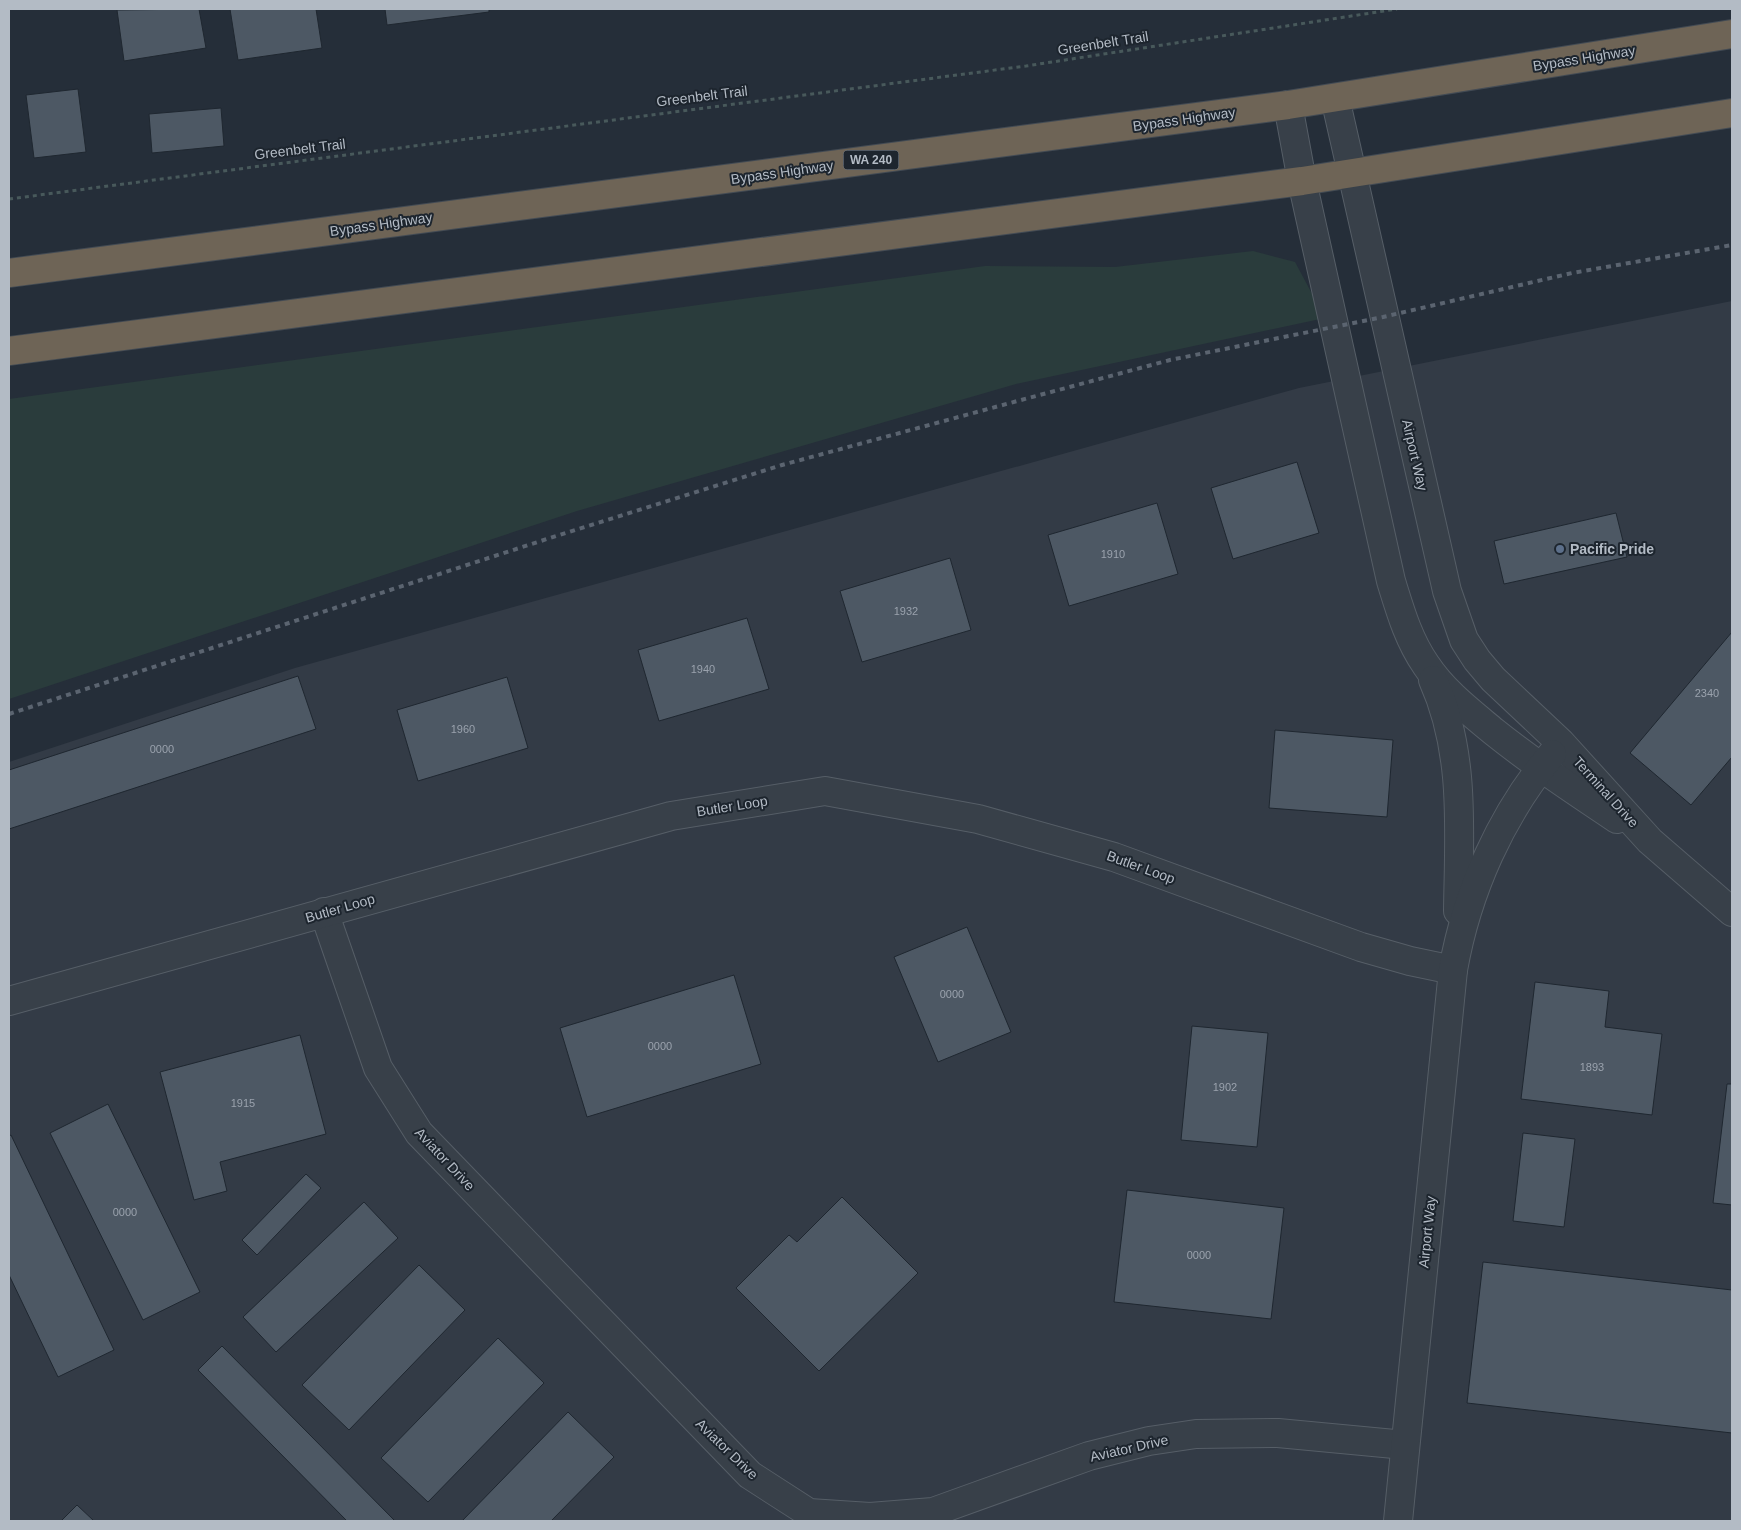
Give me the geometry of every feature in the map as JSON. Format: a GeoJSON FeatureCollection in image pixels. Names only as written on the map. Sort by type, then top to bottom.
{"type":"FeatureCollection","features":[{"type":"Feature","properties":{"kind":"highway","name":"Bypass Highway"},"geometry":{"type":"LineString","coordinates":[[9,274],[1288,105],[1732,34]]}},
{"type":"Feature","properties":{"kind":"highway"},"geometry":{"type":"LineString","coordinates":[[9,351],[1302,181],[1732,112]]}},
{"type":"Feature","properties":{"kind":"street","name":"Airport Way"},"geometry":{"type":"LineString","coordinates":[[1336,98],[1436,544],[1455,618],[1464,640],[1477,660],[1514,699],[1561,743],[1540,768],[1507,821],[1488,857],[1471,896],[1458,943],[1453,970],[1398,1521]]}},
{"type":"Feature","properties":{"kind":"street","name":"Airport Way"},"geometry":{"type":"LineString","coordinates":[[1288,105],[1302,181],[1391,581],[1410,636],[1426,665],[1447,717],[1460,792],[1458,943]]}},
{"type":"Feature","properties":{"kind":"street","name":"Airport Way"},"geometry":{"type":"LineString","coordinates":[[1426,665],[1449,693],[1540,768]]}},
{"type":"Feature","properties":{"kind":"street","name":"Terminal Drive"},"geometry":{"type":"LineString","coordinates":[[1561,743],[1650,841],[1732,912]]}},
{"type":"Feature","properties":{"kind":"street","name":"Terminal Drive"},"geometry":{"type":"LineString","coordinates":[[1540,768],[1650,841]]}},
{"type":"Feature","properties":{"kind":"street","name":"Butler Loop"},"geometry":{"type":"LineString","coordinates":[[9,1001],[672,816],[826,791],[978,819],[1114,856],[1361,947],[1410,961],[1453,970]]}},
{"type":"Feature","properties":{"kind":"street","name":"Aviator Drive"},"geometry":{"type":"LineString","coordinates":[[324,912],[378,1068],[419,1133],[750,1475],[809,1513],[870,1517],[933,1512],[1088,1456],[1149,1441],[1196,1434],[1278,1433],[1405,1445]]}},
{"type":"Feature","properties":{"kind":"path","name":"Greenbelt Trail"},"geometry":{"type":"LineString","coordinates":[[9,199],[1026,66],[1396,9]]}},
{"type":"Feature","properties":{"kind":"shaded area"},"geometry":{"type":"Polygon","coordinates":[[[1253,251],[1295,262],[1325,318],[1016,384],[577,511],[9,699],[9,399],[985,266],[1115,267],[1253,251]]]}},
{"type":"Feature","properties":{"kind":"shaded area"},"geometry":{"type":"Polygon","coordinates":[[[1732,301],[1732,1521],[9,1521],[9,762],[295,668],[1299,388],[1732,301]]]}},
{"type":"Feature","properties":{"kind":"building"},"geometry":{"type":"Polygon","coordinates":[[[199,9],[206,48],[124,61],[117,10],[199,9]]]}},
{"type":"Feature","properties":{"kind":"building"},"geometry":{"type":"Polygon","coordinates":[[[230,9],[316,9],[322,48],[238,60],[230,9]]]}},
{"type":"Feature","properties":{"kind":"building"},"geometry":{"type":"Polygon","coordinates":[[[385,9],[489,9],[489,12],[387,25],[385,9]]]}},
{"type":"Feature","properties":{"kind":"building"},"geometry":{"type":"Polygon","coordinates":[[[78,89],[86,152],[34,158],[26,95],[78,89]]]}},
{"type":"Feature","properties":{"kind":"building"},"geometry":{"type":"Polygon","coordinates":[[[221,108],[224,146],[152,153],[149,114],[221,108]]]}},
{"type":"Feature","properties":{"kind":"building"},"geometry":{"type":"Polygon","coordinates":[[[1297,462],[1319,533],[1233,559],[1211,488],[1297,462]]]}},
{"type":"Feature","properties":{"kind":"building"},"geometry":{"type":"Polygon","coordinates":[[[1157,503],[1178,574],[1069,606],[1048,535],[1157,503]]]}},
{"type":"Feature","properties":{"kind":"building","name":"Pacific Pride"},"geometry":{"type":"Polygon","coordinates":[[[1616,513],[1627,557],[1504,584],[1494,541],[1616,513]]]}},
{"type":"Feature","properties":{"kind":"building"},"geometry":{"type":"Polygon","coordinates":[[[950,558],[971,630],[862,662],[840,591],[950,558]]]}},
{"type":"Feature","properties":{"kind":"building"},"geometry":{"type":"Polygon","coordinates":[[[747,618],[769,689],[659,721],[638,650],[747,618]]]}},
{"type":"Feature","properties":{"kind":"building"},"geometry":{"type":"Polygon","coordinates":[[[1732,632],[1732,757],[1691,805],[1630,753],[1732,632]]]}},
{"type":"Feature","properties":{"kind":"building"},"geometry":{"type":"Polygon","coordinates":[[[298,676],[316,729],[9,829],[9,770],[298,676]]]}},
{"type":"Feature","properties":{"kind":"building"},"geometry":{"type":"Polygon","coordinates":[[[507,677],[528,748],[418,781],[397,710],[507,677]]]}},
{"type":"Feature","properties":{"kind":"building"},"geometry":{"type":"Polygon","coordinates":[[[1275,730],[1393,740],[1387,817],[1269,808],[1275,730]]]}},
{"type":"Feature","properties":{"kind":"building"},"geometry":{"type":"Polygon","coordinates":[[[967,927],[1011,1032],[938,1062],[894,957],[967,927]]]}},
{"type":"Feature","properties":{"kind":"building"},"geometry":{"type":"Polygon","coordinates":[[[734,975],[761,1064],[587,1117],[560,1028],[734,975]]]}},
{"type":"Feature","properties":{"kind":"building"},"geometry":{"type":"Polygon","coordinates":[[[1535,982],[1609,991],[1605,1027],[1662,1034],[1652,1115],[1521,1099],[1535,982]]]}},
{"type":"Feature","properties":{"kind":"building"},"geometry":{"type":"Polygon","coordinates":[[[1192,1026],[1268,1033],[1257,1147],[1181,1140],[1192,1026]]]}},
{"type":"Feature","properties":{"kind":"building"},"geometry":{"type":"Polygon","coordinates":[[[300,1035],[326,1134],[220,1162],[227,1191],[194,1200],[160,1072],[300,1035]]]}},
{"type":"Feature","properties":{"kind":"building"},"geometry":{"type":"Polygon","coordinates":[[[1727,1084],[1732,1084],[1732,1205],[1713,1203],[1727,1084]]]}},
{"type":"Feature","properties":{"kind":"building"},"geometry":{"type":"Polygon","coordinates":[[[108,1104],[200,1292],[143,1320],[50,1133],[108,1104]]]}},
{"type":"Feature","properties":{"kind":"building"},"geometry":{"type":"Polygon","coordinates":[[[1523,1133],[1575,1139],[1564,1227],[1513,1221],[1523,1133]]]}},
{"type":"Feature","properties":{"kind":"building"},"geometry":{"type":"Polygon","coordinates":[[[11,1135],[114,1350],[58,1377],[9,1275],[9,1136],[11,1135]]]}},
{"type":"Feature","properties":{"kind":"building"},"geometry":{"type":"Polygon","coordinates":[[[306,1174],[321,1188],[257,1255],[242,1240],[306,1174]]]}},
{"type":"Feature","properties":{"kind":"building"},"geometry":{"type":"Polygon","coordinates":[[[1127,1190],[1284,1208],[1271,1319],[1114,1302],[1127,1190]]]}},
{"type":"Feature","properties":{"kind":"building"},"geometry":{"type":"Polygon","coordinates":[[[842,1197],[918,1273],[819,1371],[736,1288],[789,1235],[797,1242],[842,1197]]]}},
{"type":"Feature","properties":{"kind":"building"},"geometry":{"type":"Polygon","coordinates":[[[364,1202],[398,1238],[276,1352],[243,1317],[364,1202]]]}},
{"type":"Feature","properties":{"kind":"building"},"geometry":{"type":"Polygon","coordinates":[[[1483,1262],[1732,1290],[1732,1433],[1467,1403],[1483,1262]]]}},
{"type":"Feature","properties":{"kind":"building"},"geometry":{"type":"Polygon","coordinates":[[[419,1265],[465,1310],[349,1430],[302,1385],[419,1265]]]}},
{"type":"Feature","properties":{"kind":"building"},"geometry":{"type":"Polygon","coordinates":[[[498,1338],[544,1383],[428,1502],[381,1458],[498,1338]]]}},
{"type":"Feature","properties":{"kind":"building"},"geometry":{"type":"Polygon","coordinates":[[[222,1346],[395,1521],[347,1521],[198,1370],[222,1346]]]}},
{"type":"Feature","properties":{"kind":"building"},"geometry":{"type":"Polygon","coordinates":[[[568,1412],[614,1457],[551,1521],[462,1521],[568,1412]]]}},
{"type":"Feature","properties":{"kind":"building"},"geometry":{"type":"Polygon","coordinates":[[[77,1505],[94,1521],[61,1521],[77,1505]]]}},
{"type":"Feature","properties":{"kind":"railway"},"geometry":{"type":"LineString","coordinates":[[9,714],[550,538],[782,465],[1170,360],[1383,317],[1572,273],[1732,245]]}},
{"type":"Feature","properties":{"kind":"place","name":"Pacific Pride"},"geometry":{"type":"Point","coordinates":[1560,549]}}]}
